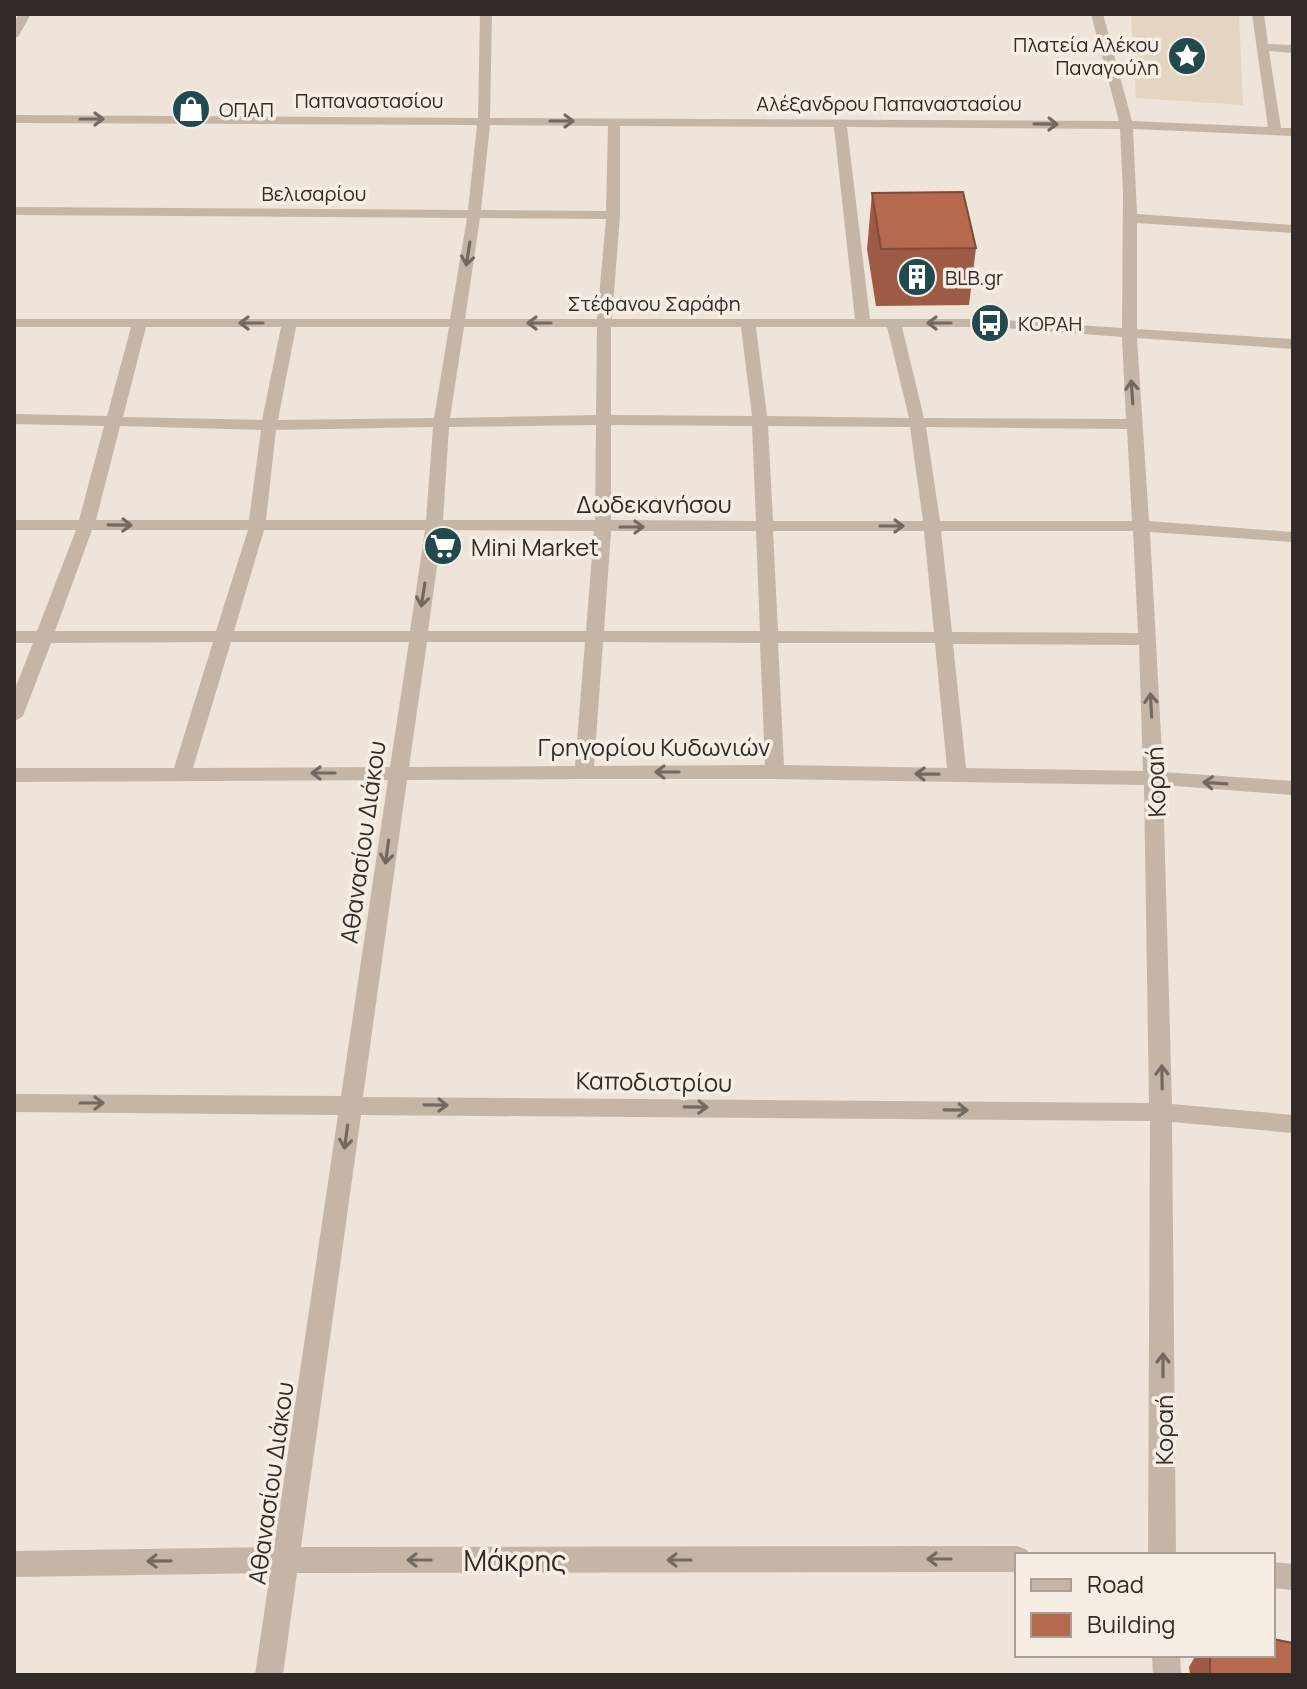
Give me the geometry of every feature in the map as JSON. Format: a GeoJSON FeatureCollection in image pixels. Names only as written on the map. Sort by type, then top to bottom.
{"type":"FeatureCollection","features":[{"type":"Feature","properties":{"kind":"street"},"geometry":{"type":"LineString","coordinates":[[14,34],[25,14]]}},
{"type":"Feature","properties":{"kind":"street","name":"Αθανασίου Διάκου"},"geometry":{"type":"LineString","coordinates":[[269,1675],[434,528],[441,423],[474,215],[484,121],[486,14]]}},
{"type":"Feature","properties":{"kind":"street","name":"Κοραή"},"geometry":{"type":"LineString","coordinates":[[1097,14],[1126,125],[1129,332],[1144,526],[1156,778],[1163,1112],[1162,1553]]}},
{"type":"Feature","properties":{"kind":"street"},"geometry":{"type":"LineString","coordinates":[[1258,14],[1275,131]]}},
{"type":"Feature","properties":{"kind":"street"},"geometry":{"type":"LineString","coordinates":[[1262,47],[1293,49]]}},
{"type":"Feature","properties":{"kind":"street","name":"Παπαναστασίου"},"geometry":{"type":"LineString","coordinates":[[14,119],[484,121]]}},
{"type":"Feature","properties":{"kind":"street","name":"Αλέξανδρου Παπαναστασίου"},"geometry":{"type":"LineString","coordinates":[[484,121],[1126,125],[1293,132]]}},
{"type":"Feature","properties":{"kind":"street"},"geometry":{"type":"LineString","coordinates":[[584,773],[603,527],[604,323],[613,215],[614,122]]}},
{"type":"Feature","properties":{"kind":"street"},"geometry":{"type":"LineString","coordinates":[[840,122],[863,322]]}},
{"type":"Feature","properties":{"kind":"street","name":"Βελισαρίου"},"geometry":{"type":"LineString","coordinates":[[14,211],[613,215]]}},
{"type":"Feature","properties":{"kind":"street"},"geometry":{"type":"LineString","coordinates":[[1128,218],[1293,229]]}},
{"type":"Feature","properties":{"kind":"street"},"geometry":{"type":"LineString","coordinates":[[14,716],[86,525],[140,322]]}},
{"type":"Feature","properties":{"kind":"street","name":"Στέφανου Σαράφη"},"geometry":{"type":"LineString","coordinates":[[14,323],[990,323],[1293,344]]}},
{"type":"Feature","properties":{"kind":"street"},"geometry":{"type":"LineString","coordinates":[[182,772],[257,527],[269,425],[289,323]]}},
{"type":"Feature","properties":{"kind":"street"},"geometry":{"type":"LineString","coordinates":[[748,323],[760,420],[775,772]]}},
{"type":"Feature","properties":{"kind":"street"},"geometry":{"type":"LineString","coordinates":[[893,323],[917,420],[945,637],[957,774]]}},
{"type":"Feature","properties":{"kind":"street"},"geometry":{"type":"LineString","coordinates":[[14,419],[269,425],[604,420],[1135,424]]}},
{"type":"Feature","properties":{"kind":"street","name":"Δωδεκανήσου"},"geometry":{"type":"LineString","coordinates":[[14,525],[434,528],[1144,526],[1293,537]]}},
{"type":"Feature","properties":{"kind":"street"},"geometry":{"type":"LineString","coordinates":[[14,637],[226,634],[417,638],[1147,639]]}},
{"type":"Feature","properties":{"kind":"street","name":"Γρηγορίου Κυδωνιών"},"geometry":{"type":"LineString","coordinates":[[14,775],[775,772],[1156,778],[1293,788]]}},
{"type":"Feature","properties":{"kind":"street","name":"Καποδιστρίου"},"geometry":{"type":"LineString","coordinates":[[14,1103],[1163,1112],[1293,1124]]}},
{"type":"Feature","properties":{"kind":"street","name":"Μάκρης"},"geometry":{"type":"LineString","coordinates":[[14,1564],[285,1560],[1015,1559]]}},
{"type":"Feature","properties":{"kind":"shaded area","name":"Πλατεία Αλέκου Παναγούλη"},"geometry":{"type":"Polygon","coordinates":[[[1131,14],[1239,14],[1243,105],[1136,98],[1131,14]]]}},
{"type":"Feature","properties":{"kind":"building"},"geometry":{"type":"Polygon","coordinates":[[[963,192],[976,248],[881,249],[872,193],[963,192]]]}},
{"type":"Feature","properties":{"kind":"building"},"geometry":{"type":"Polygon","coordinates":[[[1275,1639],[1293,1643],[1293,1675],[1210,1675],[1210,1657],[1275,1657],[1275,1639]]]}},
{"type":"Feature","properties":{"kind":"place","name":"Πλατεία Αλέκου Παναγούλη"},"geometry":{"type":"Point","coordinates":[1187,56]}},
{"type":"Feature","properties":{"kind":"place","name":"ΟΠΑΠ"},"geometry":{"type":"Point","coordinates":[191,109]}},
{"type":"Feature","properties":{"kind":"place","name":"BLB.gr"},"geometry":{"type":"Point","coordinates":[917,277]}},
{"type":"Feature","properties":{"kind":"place","name":"ΚΟΡΑΗ"},"geometry":{"type":"Point","coordinates":[990,323]}},
{"type":"Feature","properties":{"kind":"place","name":"Mini Market"},"geometry":{"type":"Point","coordinates":[443,546]}}]}
